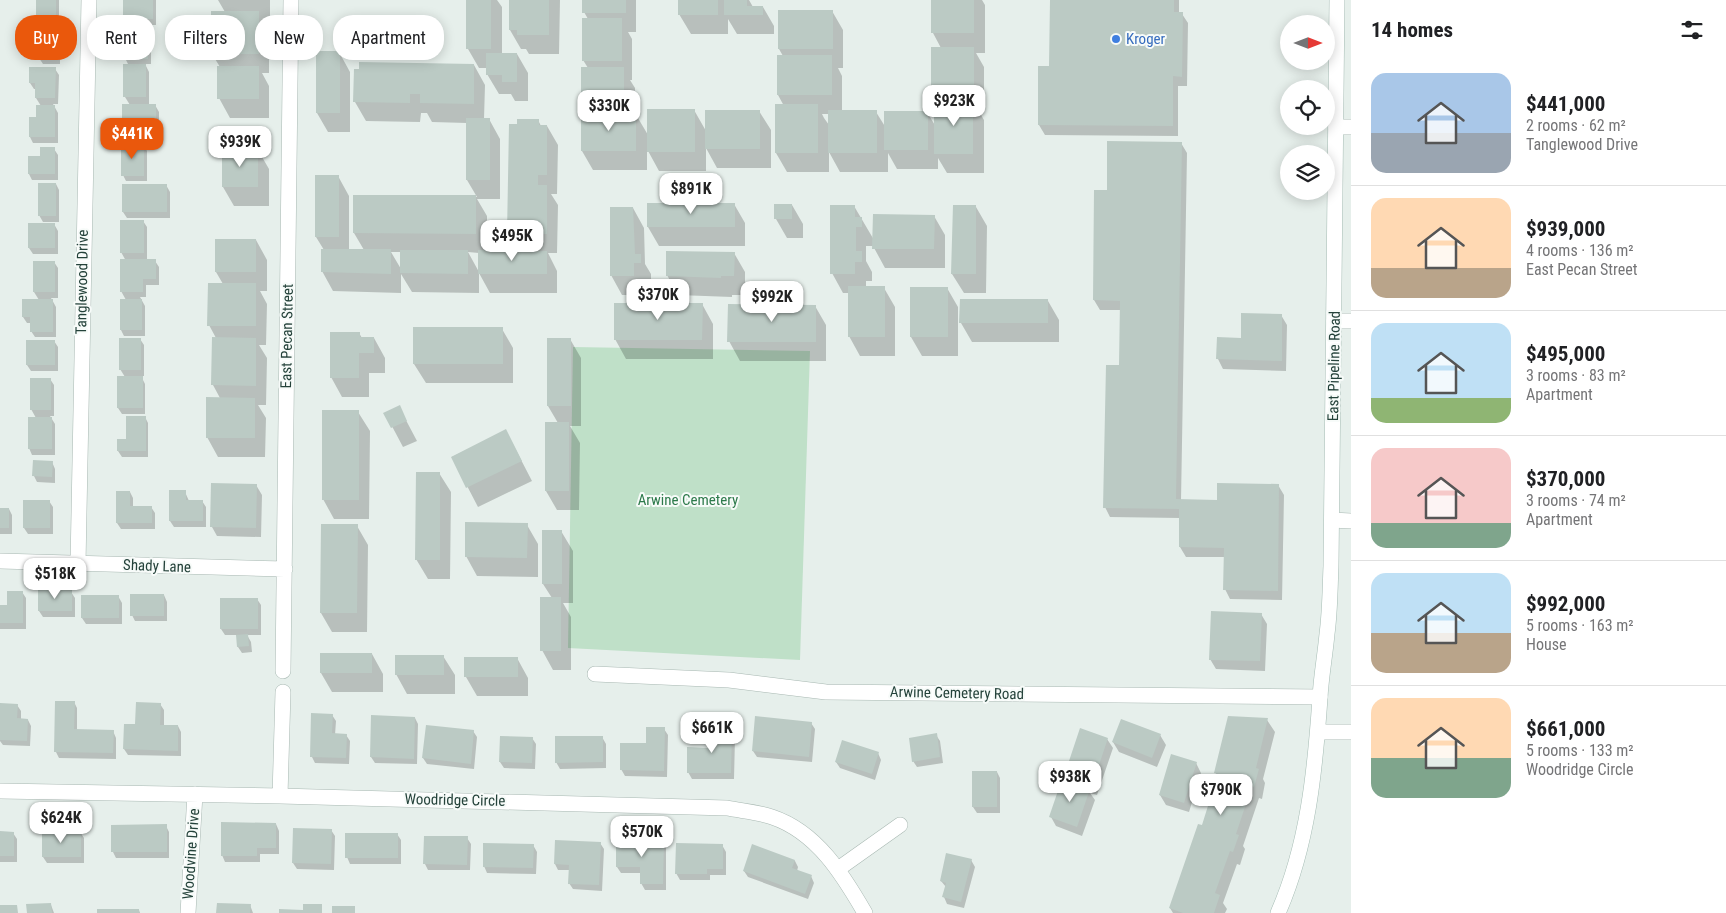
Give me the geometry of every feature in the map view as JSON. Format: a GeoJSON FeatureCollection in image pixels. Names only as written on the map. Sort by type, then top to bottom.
{"type":"FeatureCollection","features":[{"type":"Feature","properties":{"kind":"street","name":"Tanglewood Drive"},"geometry":{"type":"LineString","coordinates":[[78,564],[89,0]]}},
{"type":"Feature","properties":{"kind":"street","name":"East Pecan Street"},"geometry":{"type":"LineString","coordinates":[[283,671],[291,0]]}},
{"type":"Feature","properties":{"kind":"street","name":"East Pipeline Road"},"geometry":{"type":"LineString","coordinates":[[1278,913],[1297,859],[1309,807],[1328,632],[1332,520],[1334,321],[1344,127],[1337,0]]}},
{"type":"Feature","properties":{"kind":"street"},"geometry":{"type":"LineString","coordinates":[[1334,321],[1351,321]]}},
{"type":"Feature","properties":{"kind":"street"},"geometry":{"type":"LineString","coordinates":[[1332,520],[1351,521]]}},
{"type":"Feature","properties":{"kind":"street","name":"Shady Lane"},"geometry":{"type":"LineString","coordinates":[[0,561],[285,570]]}},
{"type":"Feature","properties":{"kind":"street","name":"Arwine Cemetery Road"},"geometry":{"type":"LineString","coordinates":[[595,674],[729,680],[826,692],[1320,697]]}},
{"type":"Feature","properties":{"kind":"street"},"geometry":{"type":"LineString","coordinates":[[280,796],[283,692]]}},
{"type":"Feature","properties":{"kind":"street"},"geometry":{"type":"LineString","coordinates":[[1318,732],[1351,732]]}},
{"type":"Feature","properties":{"kind":"street","name":"Woodridge Circle"},"geometry":{"type":"LineString","coordinates":[[0,791],[195,794],[727,808],[771,817],[784,822],[816,846],[838,868],[865,913]]}},
{"type":"Feature","properties":{"kind":"street","name":"Woodvine Drive"},"geometry":{"type":"LineString","coordinates":[[188,913],[195,794]]}},
{"type":"Feature","properties":{"kind":"street"},"geometry":{"type":"LineString","coordinates":[[838,868],[900,824]]}},
{"type":"Feature","properties":{"kind":"green space","name":"Arwine Cemetery"},"geometry":{"type":"Polygon","coordinates":[[[573,347],[810,351],[800,660],[568,648],[573,347]]]}},
{"type":"Feature","properties":{"kind":"building"},"geometry":{"type":"Polygon","coordinates":[[[36,0],[56,0],[56,15],[36,15],[36,0]]]}},
{"type":"Feature","properties":{"kind":"building"},"geometry":{"type":"Polygon","coordinates":[[[123,0],[153,0],[153,15],[123,15],[123,0]]]}},
{"type":"Feature","properties":{"kind":"building"},"geometry":{"type":"Polygon","coordinates":[[[466,0],[491,0],[491,49],[466,49],[466,0]]]}},
{"type":"Feature","properties":{"kind":"building"},"geometry":{"type":"Polygon","coordinates":[[[509,0],[549,0],[549,35],[517,35],[517,30],[509,30],[509,0]]]}},
{"type":"Feature","properties":{"kind":"building"},"geometry":{"type":"Polygon","coordinates":[[[582,0],[626,0],[626,13],[582,13],[582,0]]]}},
{"type":"Feature","properties":{"kind":"building"},"geometry":{"type":"Polygon","coordinates":[[[678,0],[718,0],[718,15],[678,15],[678,0]]]}},
{"type":"Feature","properties":{"kind":"building"},"geometry":{"type":"Polygon","coordinates":[[[724,0],[747,0],[747,6],[763,6],[763,15],[724,15],[724,0]]]}},
{"type":"Feature","properties":{"kind":"building"},"geometry":{"type":"Polygon","coordinates":[[[931,0],[974,0],[974,33],[931,33],[931,0]]]}},
{"type":"Feature","properties":{"kind":"building","name":"Kroger"},"geometry":{"type":"Polygon","coordinates":[[[1050,0],[1174,0],[1174,12],[1183,12],[1182,77],[1173,76],[1173,126],[1038,125],[1038,66],[1049,66],[1050,0]]]}},
{"type":"Feature","properties":{"kind":"building"},"geometry":{"type":"Polygon","coordinates":[[[778,10],[833,10],[833,49],[778,49],[778,10]]]}},
{"type":"Feature","properties":{"kind":"building"},"geometry":{"type":"Polygon","coordinates":[[[211,11],[259,11],[259,15],[255,15],[255,54],[245,54],[245,15],[211,15],[211,11]]]}},
{"type":"Feature","properties":{"kind":"building"},"geometry":{"type":"Polygon","coordinates":[[[582,18],[622,18],[622,61],[582,61],[582,18]]]}},
{"type":"Feature","properties":{"kind":"building"},"geometry":{"type":"Polygon","coordinates":[[[931,47],[974,47],[974,86],[931,86],[931,47]]]}},
{"type":"Feature","properties":{"kind":"building"},"geometry":{"type":"Polygon","coordinates":[[[323,51],[333,51],[333,60],[340,60],[340,113],[316,113],[316,60],[323,60],[323,51]]]}},
{"type":"Feature","properties":{"kind":"building"},"geometry":{"type":"Polygon","coordinates":[[[486,53],[517,53],[517,82],[502,82],[502,75],[486,75],[486,53]]]}},
{"type":"Feature","properties":{"kind":"building"},"geometry":{"type":"Polygon","coordinates":[[[777,55],[832,55],[832,95],[777,95],[777,55]]]}},
{"type":"Feature","properties":{"kind":"building"},"geometry":{"type":"Polygon","coordinates":[[[359,62],[474,64],[474,104],[420,103],[420,94],[410,94],[410,103],[353,102],[354,69],[359,69],[359,62]]]}},
{"type":"Feature","properties":{"kind":"building"},"geometry":{"type":"Polygon","coordinates":[[[123,64],[146,64],[146,97],[123,97],[123,64]]]}},
{"type":"Feature","properties":{"kind":"building"},"geometry":{"type":"Polygon","coordinates":[[[217,66],[259,66],[259,99],[217,99],[217,66]]]}},
{"type":"Feature","properties":{"kind":"building"},"geometry":{"type":"Polygon","coordinates":[[[29,67],[56,67],[55,98],[35,98],[35,83],[29,83],[29,67]]]}},
{"type":"Feature","properties":{"kind":"building"},"geometry":{"type":"Polygon","coordinates":[[[581,67],[624,67],[624,106],[581,106],[581,67]]]}},
{"type":"Feature","properties":{"kind":"building"},"geometry":{"type":"Polygon","coordinates":[[[934,99],[973,99],[973,154],[934,154],[934,99]]]}},
{"type":"Feature","properties":{"kind":"building"},"geometry":{"type":"Polygon","coordinates":[[[122,104],[156,104],[156,123],[148,123],[148,132],[122,132],[122,104]]]}},
{"type":"Feature","properties":{"kind":"building"},"geometry":{"type":"Polygon","coordinates":[[[775,104],[818,104],[818,153],[775,153],[775,104]]]}},
{"type":"Feature","properties":{"kind":"building"},"geometry":{"type":"Polygon","coordinates":[[[36,105],[55,105],[55,137],[29,137],[29,117],[36,117],[36,105]]]}},
{"type":"Feature","properties":{"kind":"building"},"geometry":{"type":"Polygon","coordinates":[[[647,109],[695,109],[695,152],[647,152],[647,109]]]}},
{"type":"Feature","properties":{"kind":"building"},"geometry":{"type":"Polygon","coordinates":[[[705,110],[760,110],[760,149],[705,149],[705,110]]]}},
{"type":"Feature","properties":{"kind":"building"},"geometry":{"type":"Polygon","coordinates":[[[828,110],[877,110],[877,153],[828,153],[828,110]]]}},
{"type":"Feature","properties":{"kind":"building"},"geometry":{"type":"Polygon","coordinates":[[[884,111],[928,111],[928,150],[884,150],[884,111]]]}},
{"type":"Feature","properties":{"kind":"building"},"geometry":{"type":"Polygon","coordinates":[[[581,112],[636,112],[636,151],[581,151],[581,112]]]}},
{"type":"Feature","properties":{"kind":"building"},"geometry":{"type":"Polygon","coordinates":[[[466,118],[490,118],[490,180],[466,180],[466,118]]]}},
{"type":"Feature","properties":{"kind":"building"},"geometry":{"type":"Polygon","coordinates":[[[517,119],[539,119],[539,125],[547,125],[547,175],[538,175],[538,185],[547,185],[547,234],[538,234],[538,240],[516,240],[516,233],[507,233],[509,124],[517,124],[517,119]]]}},
{"type":"Feature","properties":{"kind":"building"},"geometry":{"type":"Polygon","coordinates":[[[1107,141],[1182,142],[1176,499],[1217,500],[1217,483],[1279,484],[1278,591],[1223,590],[1224,548],[1179,547],[1179,509],[1103,508],[1106,365],[1119,365],[1120,301],[1093,300],[1094,190],[1107,190],[1107,141]]]}},
{"type":"Feature","properties":{"kind":"building"},"geometry":{"type":"Polygon","coordinates":[[[121,143],[144,143],[144,176],[121,176],[121,143]]]}},
{"type":"Feature","properties":{"kind":"building"},"geometry":{"type":"Polygon","coordinates":[[[40,147],[55,147],[55,174],[28,174],[28,156],[40,156],[40,147]]]}},
{"type":"Feature","properties":{"kind":"building"},"geometry":{"type":"Polygon","coordinates":[[[222,149],[258,149],[258,187],[222,187],[222,149]]]}},
{"type":"Feature","properties":{"kind":"building"},"geometry":{"type":"Polygon","coordinates":[[[315,175],[339,175],[339,237],[315,237],[315,175]]]}},
{"type":"Feature","properties":{"kind":"building"},"geometry":{"type":"Polygon","coordinates":[[[38,183],[56,183],[56,216],[38,216],[38,183]]]}},
{"type":"Feature","properties":{"kind":"building"},"geometry":{"type":"Polygon","coordinates":[[[122,184],[167,184],[167,212],[122,212],[122,184]]]}},
{"type":"Feature","properties":{"kind":"building"},"geometry":{"type":"Polygon","coordinates":[[[353,195],[476,195],[476,234],[353,233],[353,195]]]}},
{"type":"Feature","properties":{"kind":"building"},"geometry":{"type":"Polygon","coordinates":[[[647,203],[735,203],[735,227],[647,227],[647,203]]]}},
{"type":"Feature","properties":{"kind":"building"},"geometry":{"type":"Polygon","coordinates":[[[774,204],[792,204],[792,219],[774,219],[774,204]]]}},
{"type":"Feature","properties":{"kind":"building"},"geometry":{"type":"Polygon","coordinates":[[[830,205],[855,205],[855,217],[862,217],[862,227],[856,227],[856,251],[862,251],[862,262],[855,262],[855,274],[830,274],[830,205]]]}},
{"type":"Feature","properties":{"kind":"building"},"geometry":{"type":"Polygon","coordinates":[[[953,205],[976,205],[976,274],[951,274],[953,205]]]}},
{"type":"Feature","properties":{"kind":"building"},"geometry":{"type":"Polygon","coordinates":[[[610,207],[633,207],[635,254],[641,254],[641,263],[634,263],[634,276],[610,276],[610,207]]]}},
{"type":"Feature","properties":{"kind":"building"},"geometry":{"type":"Polygon","coordinates":[[[873,214],[935,215],[934,249],[872,249],[873,214]]]}},
{"type":"Feature","properties":{"kind":"building"},"geometry":{"type":"Polygon","coordinates":[[[120,220],[144,220],[144,253],[120,253],[120,220]]]}},
{"type":"Feature","properties":{"kind":"building"},"geometry":{"type":"Polygon","coordinates":[[[28,223],[55,223],[55,248],[28,248],[28,223]]]}},
{"type":"Feature","properties":{"kind":"building"},"geometry":{"type":"Polygon","coordinates":[[[215,239],[256,239],[256,272],[215,272],[215,239]]]}},
{"type":"Feature","properties":{"kind":"building"},"geometry":{"type":"Polygon","coordinates":[[[321,249],[391,249],[391,274],[321,272],[321,249]]]}},
{"type":"Feature","properties":{"kind":"building"},"geometry":{"type":"Polygon","coordinates":[[[400,250],[468,250],[468,274],[400,273],[400,250]]]}},
{"type":"Feature","properties":{"kind":"building"},"geometry":{"type":"Polygon","coordinates":[[[478,250],[547,251],[547,274],[478,274],[478,250]]]}},
{"type":"Feature","properties":{"kind":"building"},"geometry":{"type":"Polygon","coordinates":[[[666,251],[735,252],[734,276],[721,276],[721,278],[666,276],[666,251]]]}},
{"type":"Feature","properties":{"kind":"building"},"geometry":{"type":"Polygon","coordinates":[[[120,259],[156,259],[156,279],[143,279],[143,292],[120,292],[120,259]]]}},
{"type":"Feature","properties":{"kind":"building"},"geometry":{"type":"Polygon","coordinates":[[[33,261],[55,261],[55,292],[33,292],[33,261]]]}},
{"type":"Feature","properties":{"kind":"building"},"geometry":{"type":"Polygon","coordinates":[[[208,283],[256,283],[256,326],[207,326],[208,283]]]}},
{"type":"Feature","properties":{"kind":"building"},"geometry":{"type":"Polygon","coordinates":[[[848,286],[885,286],[885,337],[848,337],[848,286]]]}},
{"type":"Feature","properties":{"kind":"building"},"geometry":{"type":"Polygon","coordinates":[[[910,287],[948,287],[948,337],[910,337],[910,287]]]}},
{"type":"Feature","properties":{"kind":"building"},"geometry":{"type":"Polygon","coordinates":[[[22,299],[53,299],[53,332],[30,332],[30,317],[22,317],[22,299]]]}},
{"type":"Feature","properties":{"kind":"building"},"geometry":{"type":"Polygon","coordinates":[[[120,299],[142,299],[142,330],[120,330],[120,299]]]}},
{"type":"Feature","properties":{"kind":"building"},"geometry":{"type":"Polygon","coordinates":[[[960,299],[1048,299],[1048,323],[959,323],[960,299]]]}},
{"type":"Feature","properties":{"kind":"building"},"geometry":{"type":"Polygon","coordinates":[[[614,303],[703,303],[702,340],[614,340],[614,303]]]}},
{"type":"Feature","properties":{"kind":"building"},"geometry":{"type":"Polygon","coordinates":[[[728,304],[816,305],[816,342],[727,342],[728,304]]]}},
{"type":"Feature","properties":{"kind":"building"},"geometry":{"type":"Polygon","coordinates":[[[1241,313],[1282,314],[1282,361],[1216,359],[1217,337],[1241,338],[1241,313]]]}},
{"type":"Feature","properties":{"kind":"building"},"geometry":{"type":"Polygon","coordinates":[[[413,327],[503,327],[503,364],[413,364],[413,327]]]}},
{"type":"Feature","properties":{"kind":"building"},"geometry":{"type":"Polygon","coordinates":[[[330,332],[360,332],[360,337],[374,337],[374,353],[359,353],[359,378],[330,378],[330,332]]]}},
{"type":"Feature","properties":{"kind":"building"},"geometry":{"type":"Polygon","coordinates":[[[212,337],[256,338],[256,386],[211,385],[212,337]]]}},
{"type":"Feature","properties":{"kind":"building"},"geometry":{"type":"Polygon","coordinates":[[[119,338],[141,338],[141,370],[119,370],[119,338]]]}},
{"type":"Feature","properties":{"kind":"building"},"geometry":{"type":"Polygon","coordinates":[[[547,338],[571,338],[571,406],[547,406],[547,338]]]}},
{"type":"Feature","properties":{"kind":"building"},"geometry":{"type":"Polygon","coordinates":[[[26,340],[55,340],[55,365],[26,365],[26,340]]]}},
{"type":"Feature","properties":{"kind":"building"},"geometry":{"type":"Polygon","coordinates":[[[117,376],[143,376],[143,408],[117,408],[117,376]]]}},
{"type":"Feature","properties":{"kind":"building"},"geometry":{"type":"Polygon","coordinates":[[[30,378],[51,378],[51,410],[30,410],[30,378]]]}},
{"type":"Feature","properties":{"kind":"building"},"geometry":{"type":"Polygon","coordinates":[[[206,397],[255,398],[255,438],[206,438],[206,397]]]}},
{"type":"Feature","properties":{"kind":"building"},"geometry":{"type":"Polygon","coordinates":[[[400,405],[407,421],[391,428],[383,413],[400,405]]]}},
{"type":"Feature","properties":{"kind":"building"},"geometry":{"type":"Polygon","coordinates":[[[322,410],[359,410],[359,500],[322,500],[322,410]]]}},
{"type":"Feature","properties":{"kind":"building"},"geometry":{"type":"Polygon","coordinates":[[[126,416],[146,416],[146,451],[117,451],[117,439],[126,439],[126,416]]]}},
{"type":"Feature","properties":{"kind":"building"},"geometry":{"type":"Polygon","coordinates":[[[28,417],[52,417],[52,449],[28,449],[28,417]]]}},
{"type":"Feature","properties":{"kind":"building"},"geometry":{"type":"Polygon","coordinates":[[[545,422],[569,422],[569,491],[545,491],[545,422]]]}},
{"type":"Feature","properties":{"kind":"building"},"geometry":{"type":"Polygon","coordinates":[[[506,429],[522,461],[466,488],[451,457],[506,429]]]}},
{"type":"Feature","properties":{"kind":"building"},"geometry":{"type":"Polygon","coordinates":[[[33,460],[53,461],[52,477],[32,476],[33,460]]]}},
{"type":"Feature","properties":{"kind":"building"},"geometry":{"type":"Polygon","coordinates":[[[416,472],[440,472],[440,560],[415,560],[416,472]]]}},
{"type":"Feature","properties":{"kind":"building"},"geometry":{"type":"Polygon","coordinates":[[[211,483],[257,484],[256,528],[210,527],[211,483]]]}},
{"type":"Feature","properties":{"kind":"building"},"geometry":{"type":"Polygon","coordinates":[[[169,490],[186,490],[186,500],[203,500],[203,521],[169,521],[169,490]]]}},
{"type":"Feature","properties":{"kind":"building"},"geometry":{"type":"Polygon","coordinates":[[[116,491],[130,491],[130,506],[152,506],[152,523],[116,523],[116,491]]]}},
{"type":"Feature","properties":{"kind":"building"},"geometry":{"type":"Polygon","coordinates":[[[23,500],[50,500],[50,528],[23,528],[23,500]]]}},
{"type":"Feature","properties":{"kind":"building"},"geometry":{"type":"Polygon","coordinates":[[[0,508],[9,508],[9,528],[0,528],[0,508]]]}},
{"type":"Feature","properties":{"kind":"building"},"geometry":{"type":"Polygon","coordinates":[[[465,522],[528,523],[527,558],[465,557],[465,522]]]}},
{"type":"Feature","properties":{"kind":"building"},"geometry":{"type":"Polygon","coordinates":[[[321,524],[358,524],[357,613],[320,613],[321,524]]]}},
{"type":"Feature","properties":{"kind":"building"},"geometry":{"type":"Polygon","coordinates":[[[542,530],[562,530],[562,584],[542,584],[542,530]]]}},
{"type":"Feature","properties":{"kind":"building"},"geometry":{"type":"Polygon","coordinates":[[[38,590],[72,590],[72,611],[38,611],[38,590]]]}},
{"type":"Feature","properties":{"kind":"building"},"geometry":{"type":"Polygon","coordinates":[[[7,591],[23,591],[23,623],[0,623],[0,605],[7,605],[7,591]]]}},
{"type":"Feature","properties":{"kind":"building"},"geometry":{"type":"Polygon","coordinates":[[[130,594],[164,594],[164,616],[130,616],[130,594]]]}},
{"type":"Feature","properties":{"kind":"building"},"geometry":{"type":"Polygon","coordinates":[[[81,595],[119,595],[119,618],[81,618],[81,595]]]}},
{"type":"Feature","properties":{"kind":"building"},"geometry":{"type":"Polygon","coordinates":[[[540,597],[561,597],[561,651],[540,651],[540,597]]]}},
{"type":"Feature","properties":{"kind":"building"},"geometry":{"type":"Polygon","coordinates":[[[220,598],[258,598],[258,629],[220,629],[220,598]]]}},
{"type":"Feature","properties":{"kind":"building"},"geometry":{"type":"Polygon","coordinates":[[[1211,611],[1262,613],[1260,661],[1209,660],[1211,611]]]}},
{"type":"Feature","properties":{"kind":"building"},"geometry":{"type":"Polygon","coordinates":[[[248,634],[249,646],[237,647],[236,635],[248,634]]]}},
{"type":"Feature","properties":{"kind":"building"},"geometry":{"type":"Polygon","coordinates":[[[320,653],[372,653],[372,673],[320,673],[320,653]]]}},
{"type":"Feature","properties":{"kind":"building"},"geometry":{"type":"Polygon","coordinates":[[[395,655],[444,655],[444,675],[395,675],[395,655]]]}},
{"type":"Feature","properties":{"kind":"building"},"geometry":{"type":"Polygon","coordinates":[[[464,657],[518,657],[518,677],[464,677],[464,657]]]}},
{"type":"Feature","properties":{"kind":"building"},"geometry":{"type":"Polygon","coordinates":[[[55,701],[75,701],[74,729],[114,730],[113,753],[54,752],[55,701]]]}},
{"type":"Feature","properties":{"kind":"building"},"geometry":{"type":"Polygon","coordinates":[[[136,702],[161,703],[160,725],[178,725],[178,751],[123,749],[124,724],[135,724],[136,702]]]}},
{"type":"Feature","properties":{"kind":"building"},"geometry":{"type":"Polygon","coordinates":[[[0,703],[18,704],[17,718],[28,719],[27,741],[0,740],[0,703]]]}},
{"type":"Feature","properties":{"kind":"building"},"geometry":{"type":"Polygon","coordinates":[[[311,713],[333,714],[332,733],[347,734],[346,758],[310,757],[311,713]]]}},
{"type":"Feature","properties":{"kind":"building"},"geometry":{"type":"Polygon","coordinates":[[[371,715],[415,717],[414,759],[370,757],[371,715]]]}},
{"type":"Feature","properties":{"kind":"building"},"geometry":{"type":"Polygon","coordinates":[[[755,716],[812,722],[809,757],[752,751],[755,716]]]}},
{"type":"Feature","properties":{"kind":"building"},"geometry":{"type":"Polygon","coordinates":[[[1228,716],[1268,718],[1256,768],[1259,769],[1236,834],[1239,835],[1233,852],[1230,851],[1215,893],[1220,895],[1214,913],[1183,913],[1169,908],[1198,824],[1202,825],[1218,774],[1214,773],[1228,716]]]}},
{"type":"Feature","properties":{"kind":"building"},"geometry":{"type":"Polygon","coordinates":[[[1121,719],[1161,734],[1152,758],[1112,742],[1121,719]]]}},
{"type":"Feature","properties":{"kind":"building"},"geometry":{"type":"Polygon","coordinates":[[[426,725],[474,730],[471,764],[422,758],[426,725]]]}},
{"type":"Feature","properties":{"kind":"building"},"geometry":{"type":"Polygon","coordinates":[[[646,727],[665,727],[664,771],[620,770],[620,743],[646,743],[646,727]]]}},
{"type":"Feature","properties":{"kind":"building"},"geometry":{"type":"Polygon","coordinates":[[[1080,728],[1108,738],[1092,786],[1064,776],[1080,728]]]}},
{"type":"Feature","properties":{"kind":"building"},"geometry":{"type":"Polygon","coordinates":[[[708,730],[732,730],[731,773],[687,773],[687,747],[708,748],[708,730]]]}},
{"type":"Feature","properties":{"kind":"building"},"geometry":{"type":"Polygon","coordinates":[[[937,733],[940,757],[912,762],[909,738],[937,733]]]}},
{"type":"Feature","properties":{"kind":"building"},"geometry":{"type":"Polygon","coordinates":[[[500,736],[533,737],[532,763],[499,762],[500,736]]]}},
{"type":"Feature","properties":{"kind":"building"},"geometry":{"type":"Polygon","coordinates":[[[555,736],[603,736],[603,762],[555,763],[555,736]]]}},
{"type":"Feature","properties":{"kind":"building"},"geometry":{"type":"Polygon","coordinates":[[[842,740],[879,752],[872,774],[835,762],[842,740]]]}},
{"type":"Feature","properties":{"kind":"building"},"geometry":{"type":"Polygon","coordinates":[[[1171,754],[1197,762],[1184,803],[1159,795],[1171,754]]]}},
{"type":"Feature","properties":{"kind":"building"},"geometry":{"type":"Polygon","coordinates":[[[972,771],[997,771],[997,807],[972,807],[972,771]]]}},
{"type":"Feature","properties":{"kind":"building"},"geometry":{"type":"Polygon","coordinates":[[[1062,779],[1090,789],[1077,827],[1049,817],[1062,779]]]}},
{"type":"Feature","properties":{"kind":"building"},"geometry":{"type":"Polygon","coordinates":[[[221,822],[276,823],[276,848],[257,848],[257,856],[221,856],[221,822]]]}},
{"type":"Feature","properties":{"kind":"building"},"geometry":{"type":"Polygon","coordinates":[[[167,824],[167,852],[111,852],[111,825],[167,824]]]}},
{"type":"Feature","properties":{"kind":"building"},"geometry":{"type":"Polygon","coordinates":[[[293,828],[332,829],[331,864],[292,863],[293,828]]]}},
{"type":"Feature","properties":{"kind":"building"},"geometry":{"type":"Polygon","coordinates":[[[42,830],[81,830],[81,857],[42,857],[42,830]]]}},
{"type":"Feature","properties":{"kind":"building"},"geometry":{"type":"Polygon","coordinates":[[[0,831],[14,832],[14,856],[0,856],[0,831]]]}},
{"type":"Feature","properties":{"kind":"building"},"geometry":{"type":"Polygon","coordinates":[[[345,833],[398,833],[398,858],[345,858],[345,833]]]}},
{"type":"Feature","properties":{"kind":"building"},"geometry":{"type":"Polygon","coordinates":[[[424,836],[468,836],[467,865],[423,864],[424,836]]]}},
{"type":"Feature","properties":{"kind":"building"},"geometry":{"type":"Polygon","coordinates":[[[616,839],[664,840],[663,884],[640,884],[640,867],[616,867],[616,839]]]}},
{"type":"Feature","properties":{"kind":"building"},"geometry":{"type":"Polygon","coordinates":[[[555,840],[601,842],[599,885],[568,884],[569,865],[554,864],[555,840]]]}},
{"type":"Feature","properties":{"kind":"building"},"geometry":{"type":"Polygon","coordinates":[[[483,843],[534,844],[533,868],[483,867],[483,843]]]}},
{"type":"Feature","properties":{"kind":"building"},"geometry":{"type":"Polygon","coordinates":[[[676,843],[723,844],[723,869],[707,869],[707,874],[675,874],[676,843]]]}},
{"type":"Feature","properties":{"kind":"building"},"geometry":{"type":"Polygon","coordinates":[[[752,844],[795,860],[792,868],[812,875],[805,894],[743,871],[752,844]]]}},
{"type":"Feature","properties":{"kind":"building"},"geometry":{"type":"Polygon","coordinates":[[[946,853],[972,859],[961,902],[942,897],[946,883],[940,881],[946,853]]]}},
{"type":"Feature","properties":{"kind":"building"},"geometry":{"type":"Polygon","coordinates":[[[51,903],[52,913],[27,913],[26,904],[51,903]]]}},
{"type":"Feature","properties":{"kind":"building"},"geometry":{"type":"Polygon","coordinates":[[[217,903],[251,904],[250,913],[216,913],[217,903]]]}},
{"type":"Feature","properties":{"kind":"building"},"geometry":{"type":"Polygon","coordinates":[[[303,904],[322,904],[322,913],[279,913],[279,909],[303,910],[303,904]]]}},
{"type":"Feature","properties":{"kind":"building"},"geometry":{"type":"Polygon","coordinates":[[[0,905],[17,905],[18,913],[0,913],[0,905]]]}},
{"type":"Feature","properties":{"kind":"building"},"geometry":{"type":"Polygon","coordinates":[[[332,906],[355,906],[355,913],[332,913],[332,906]]]}},
{"type":"Feature","properties":{"kind":"building"},"geometry":{"type":"Polygon","coordinates":[[[97,909],[139,909],[139,913],[97,913],[97,909]]]}},
{"type":"Feature","properties":{"kind":"place","name":"Kroger"},"geometry":{"type":"Point","coordinates":[1116,39]}}]}
